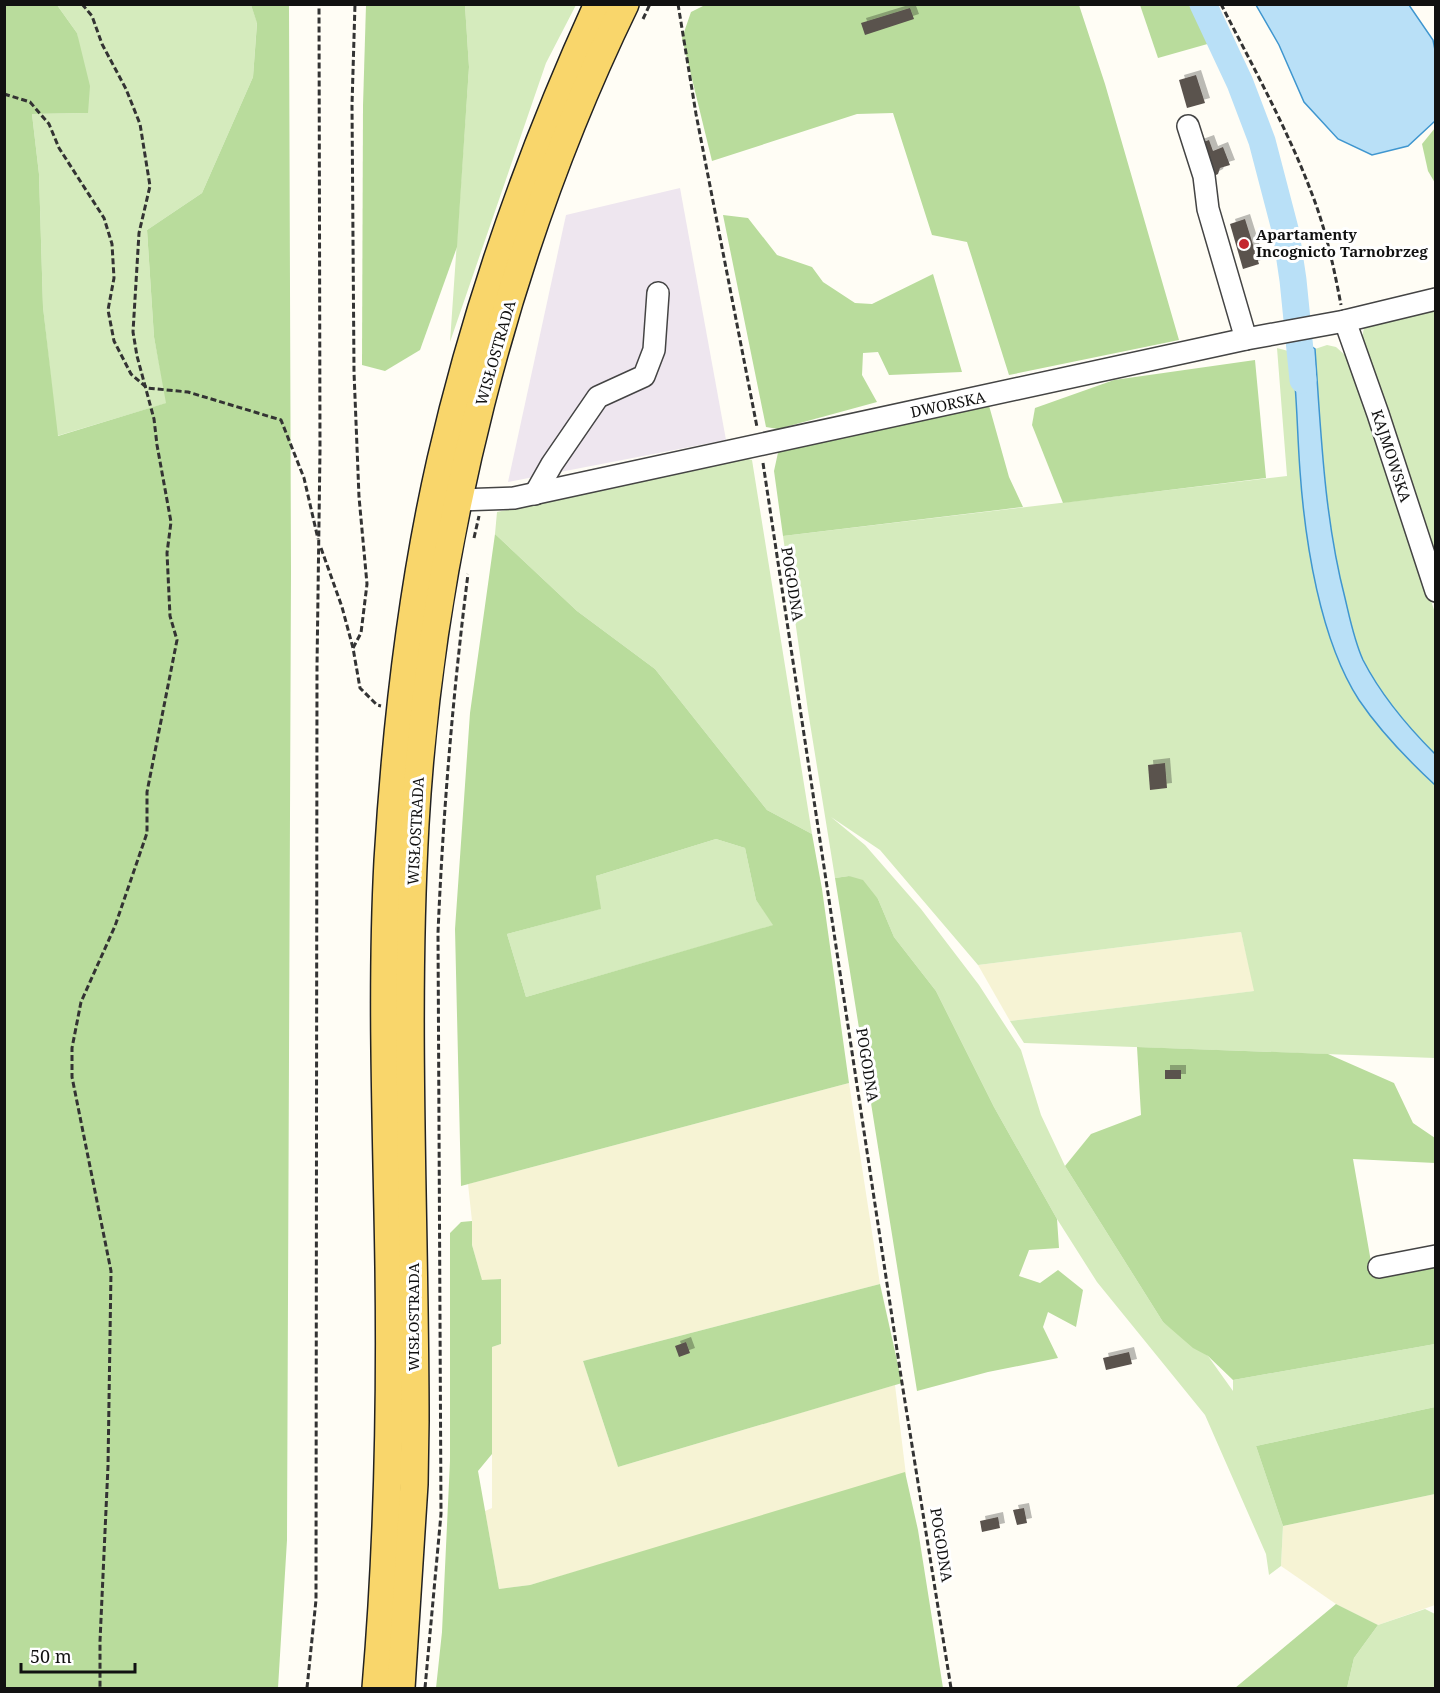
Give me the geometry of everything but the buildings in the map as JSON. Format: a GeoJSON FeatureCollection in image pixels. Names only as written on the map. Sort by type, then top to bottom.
{"type":"FeatureCollection","features":[{"type":"Feature","properties":{"kind":"main road","name":"WISŁOSTRADA"},"geometry":{"type":"LineString","coordinates":[[459,499],[441,463],[464,370],[493,273],[552,108],[598,4]]}},
{"type":"Feature","properties":{"kind":"main road","name":"WISŁOSTRADA"},"geometry":{"type":"LineString","coordinates":[[401,1689],[414,1484],[415,1342],[411,996],[415,822],[431,660],[459,499],[494,356],[529,243],[574,121],[633,14]]}},
{"type":"Feature","properties":{"kind":"main road","name":"WISŁOSTRADA"},"geometry":{"type":"LineString","coordinates":[[376,1689],[385,1562],[390,1436],[386,1069],[387,900],[400,710],[417,588],[459,499]]}},
{"type":"Feature","properties":{"kind":"street"},"geometry":{"type":"LineString","coordinates":[[1188,126],[1204,176],[1208,208],[1246,339]]}},
{"type":"Feature","properties":{"kind":"street"},"geometry":{"type":"LineString","coordinates":[[535,494],[552,464],[598,397],[644,376],[654,350],[658,293]]}},
{"type":"Feature","properties":{"kind":"street","name":"DWORSKA"},"geometry":{"type":"LineString","coordinates":[[459,499],[514,498],[535,494],[1246,339],[1345,321],[1436,299]]}},
{"type":"Feature","properties":{"kind":"street","name":"KAJMOWSKA"},"geometry":{"type":"LineString","coordinates":[[1345,321],[1436,591]]}},
{"type":"Feature","properties":{"kind":"street"},"geometry":{"type":"LineString","coordinates":[[1379,1267],[1436,1256]]}},
{"type":"Feature","properties":{"kind":"path"},"geometry":{"type":"LineString","coordinates":[[82,4],[92,16],[102,44],[126,90],[140,124],[150,186],[139,233],[133,332],[137,357],[154,419],[171,522],[167,553],[170,616],[177,640],[147,792],[147,833],[115,926],[81,1002],[72,1048],[72,1077],[111,1271],[108,1466],[100,1689]]}},
{"type":"Feature","properties":{"kind":"path"},"geometry":{"type":"LineString","coordinates":[[307,1689],[316,1600],[317,702],[320,544],[319,4]]}},
{"type":"Feature","properties":{"kind":"path"},"geometry":{"type":"LineString","coordinates":[[353,648],[362,633],[367,584],[359,497],[354,372],[352,105],[355,4]]}},
{"type":"Feature","properties":{"kind":"path"},"geometry":{"type":"LineString","coordinates":[[633,14],[650,4]]}},
{"type":"Feature","properties":{"kind":"path","name":"POGODNA"},"geometry":{"type":"LineString","coordinates":[[678,4],[696,114],[760,444],[902,1383],[951,1689]]}},
{"type":"Feature","properties":{"kind":"path"},"geometry":{"type":"LineString","coordinates":[[1221,4],[1312,194],[1327,239],[1345,321]]}},
{"type":"Feature","properties":{"kind":"path"},"geometry":{"type":"LineString","coordinates":[[4,94],[30,102],[49,124],[59,148],[104,218],[112,244],[114,278],[108,310],[114,341],[131,374],[147,388],[188,392],[281,420],[304,478],[320,544],[342,607],[353,648],[360,688],[377,705],[400,710]]}},
{"type":"Feature","properties":{"kind":"path"},"geometry":{"type":"LineString","coordinates":[[459,499],[473,542]]}},
{"type":"Feature","properties":{"kind":"path"},"geometry":{"type":"LineString","coordinates":[[425,1689],[441,1514],[438,933],[442,845],[459,645],[468,573]]}},
{"type":"Feature","properties":{"kind":"shaded area"},"geometry":{"type":"Polygon","coordinates":[[[680,188],[726,440],[508,482],[566,215],[680,188]]]}},
{"type":"Feature","properties":{"kind":"shaded area"},"geometry":{"type":"Polygon","coordinates":[[[1241,932],[1255,991],[1010,1021],[978,965],[1241,932]]]}},
{"type":"Feature","properties":{"kind":"shaded area"},"geometry":{"type":"Polygon","coordinates":[[[849,1083],[880,1284],[583,1361],[618,1467],[895,1385],[906,1475],[530,1585],[499,1589],[485,1511],[492,1508],[492,1347],[501,1344],[501,1279],[482,1281],[472,1245],[468,1184],[849,1083]]]}},
{"type":"Feature","properties":{"kind":"shaded area"},"geometry":{"type":"Polygon","coordinates":[[[1435,1494],[1435,1605],[1378,1625],[1336,1604],[1281,1566],[1283,1526],[1435,1494]]]}},
{"type":"Feature","properties":{"kind":"green space"},"geometry":{"type":"Polygon","coordinates":[[[5,4],[57,5],[77,33],[90,86],[88,113],[32,114],[39,174],[43,307],[58,436],[166,403],[154,337],[147,230],[202,193],[253,77],[257,23],[251,5],[289,5],[291,572],[287,1540],[278,1688],[5,1688],[5,4]]]}},
{"type":"Feature","properties":{"kind":"green space"},"geometry":{"type":"Polygon","coordinates":[[[57,5],[251,5],[257,22],[253,77],[202,193],[147,230],[154,337],[167,403],[57,436],[43,307],[39,174],[32,114],[88,113],[77,33],[57,5]]]}},
{"type":"Feature","properties":{"kind":"green space"},"geometry":{"type":"Polygon","coordinates":[[[366,5],[465,5],[469,67],[457,247],[420,350],[385,371],[362,365],[363,106],[366,5]]]}},
{"type":"Feature","properties":{"kind":"green space"},"geometry":{"type":"Polygon","coordinates":[[[465,5],[576,5],[546,63],[450,342],[469,67],[465,5]]]}},
{"type":"Feature","properties":{"kind":"green space"},"geometry":{"type":"Polygon","coordinates":[[[705,5],[1079,5],[1105,84],[1179,340],[1009,375],[967,242],[932,235],[893,113],[857,114],[712,161],[682,38],[691,12],[705,5]]]}},
{"type":"Feature","properties":{"kind":"green space"},"geometry":{"type":"Polygon","coordinates":[[[1140,5],[1189,5],[1211,43],[1158,58],[1140,5]]]}},
{"type":"Feature","properties":{"kind":"green space"},"geometry":{"type":"Polygon","coordinates":[[[1435,128],[1435,183],[1428,171],[1422,144],[1435,128]]]}},
{"type":"Feature","properties":{"kind":"green space"},"geometry":{"type":"Polygon","coordinates":[[[723,215],[748,218],[777,255],[812,267],[823,282],[855,303],[872,304],[933,274],[962,372],[889,375],[878,352],[863,353],[862,375],[877,402],[778,429],[766,427],[723,215]]]}},
{"type":"Feature","properties":{"kind":"green space"},"geometry":{"type":"Polygon","coordinates":[[[1435,305],[1435,549],[1428,550],[1361,343],[1365,323],[1435,305]]]}},
{"type":"Feature","properties":{"kind":"green space"},"geometry":{"type":"Polygon","coordinates":[[[1327,345],[1336,347],[1347,357],[1384,455],[1435,613],[1435,754],[1386,698],[1363,660],[1353,632],[1333,540],[1322,445],[1315,349],[1327,345]]]}},
{"type":"Feature","properties":{"kind":"green space"},"geometry":{"type":"Polygon","coordinates":[[[1277,348],[1292,352],[1306,528],[1317,589],[1334,649],[1345,676],[1367,712],[1395,745],[1435,785],[1435,1058],[1024,1043],[1010,1021],[1254,991],[1241,932],[978,965],[880,850],[831,817],[865,845],[921,909],[979,985],[1021,1050],[1041,1115],[1065,1166],[1163,1322],[1208,1356],[1233,1391],[1233,1380],[1435,1344],[1435,1407],[1256,1446],[1283,1526],[1281,1566],[1269,1575],[1266,1554],[1205,1415],[1097,1282],[1057,1219],[994,1107],[936,991],[894,937],[878,899],[849,876],[835,878],[783,536],[1287,476],[1277,348]]]}},
{"type":"Feature","properties":{"kind":"green space"},"geometry":{"type":"Polygon","coordinates":[[[1255,360],[1266,478],[1063,503],[1032,425],[1035,408],[1114,380],[1255,360]]]}},
{"type":"Feature","properties":{"kind":"green space"},"geometry":{"type":"Polygon","coordinates":[[[988,402],[1009,477],[1023,507],[783,536],[774,471],[779,448],[988,402]]]}},
{"type":"Feature","properties":{"kind":"green space"},"geometry":{"type":"Polygon","coordinates":[[[745,458],[752,460],[812,834],[767,810],[655,669],[577,611],[495,534],[497,512],[745,458]]]}},
{"type":"Feature","properties":{"kind":"green space"},"geometry":{"type":"Polygon","coordinates":[[[495,534],[577,611],[655,669],[767,810],[812,834],[822,889],[849,1083],[461,1186],[455,929],[470,713],[495,534]],[[716,839],[596,876],[601,909],[507,934],[526,997],[773,925],[756,900],[745,848],[716,839]]]}},
{"type":"Feature","properties":{"kind":"green space"},"geometry":{"type":"Polygon","coordinates":[[[716,839],[745,848],[756,900],[774,925],[526,997],[507,934],[600,909],[596,876],[716,839]]]}},
{"type":"Feature","properties":{"kind":"green space"},"geometry":{"type":"Polygon","coordinates":[[[849,876],[863,880],[878,899],[894,937],[936,991],[994,1107],[1057,1219],[1059,1248],[1029,1250],[1019,1276],[1040,1283],[1058,1270],[1083,1290],[1076,1327],[1048,1312],[1043,1327],[1058,1358],[988,1372],[917,1391],[835,878],[849,876]]]}},
{"type":"Feature","properties":{"kind":"green space"},"geometry":{"type":"Polygon","coordinates":[[[1137,1047],[1328,1054],[1394,1083],[1413,1123],[1435,1138],[1435,1163],[1353,1159],[1371,1262],[1435,1262],[1435,1344],[1233,1380],[1208,1356],[1193,1348],[1163,1322],[1065,1166],[1091,1134],[1141,1115],[1137,1047]]]}},
{"type":"Feature","properties":{"kind":"green space"},"geometry":{"type":"Polygon","coordinates":[[[472,1221],[472,1245],[482,1280],[501,1279],[501,1344],[492,1347],[492,1454],[478,1471],[499,1589],[530,1585],[905,1472],[918,1530],[943,1688],[436,1688],[442,1632],[450,1461],[450,1233],[461,1222],[472,1221]]]}},
{"type":"Feature","properties":{"kind":"green space"},"geometry":{"type":"Polygon","coordinates":[[[880,1284],[902,1383],[618,1467],[583,1361],[880,1284]]]}},
{"type":"Feature","properties":{"kind":"green space"},"geometry":{"type":"Polygon","coordinates":[[[1435,1407],[1435,1494],[1283,1526],[1256,1446],[1435,1407]]]}},
{"type":"Feature","properties":{"kind":"green space"},"geometry":{"type":"Polygon","coordinates":[[[1336,1604],[1378,1625],[1354,1658],[1347,1688],[1235,1688],[1336,1604]]]}},
{"type":"Feature","properties":{"kind":"green space"},"geometry":{"type":"Polygon","coordinates":[[[1425,1609],[1435,1614],[1435,1688],[1347,1688],[1354,1658],[1378,1625],[1425,1609]]]}},
{"type":"Feature","properties":{"kind":"water"},"geometry":{"type":"Polygon","coordinates":[[[1256,5],[1409,5],[1433,40],[1435,121],[1408,146],[1372,155],[1338,139],[1304,102],[1279,45],[1256,5]]]}},
{"type":"Feature","properties":{"kind":"water"},"geometry":{"type":"Polygon","coordinates":[[[1305,342],[1315,349],[1332,537],[1355,637],[1363,660],[1386,698],[1435,754],[1435,785],[1395,745],[1359,700],[1345,676],[1325,620],[1311,559],[1302,499],[1292,352],[1300,343],[1305,342]]]}},
{"type":"Feature","properties":{"kind":"waterway"},"geometry":{"type":"LineString","coordinates":[[1203,4],[1240,83],[1262,141],[1286,233],[1303,380]]}},
{"type":"Feature","properties":{"kind":"place","name":"Apartamenty Incognicto Tarnobrzeg"},"geometry":{"type":"Point","coordinates":[1244,244]}}]}
